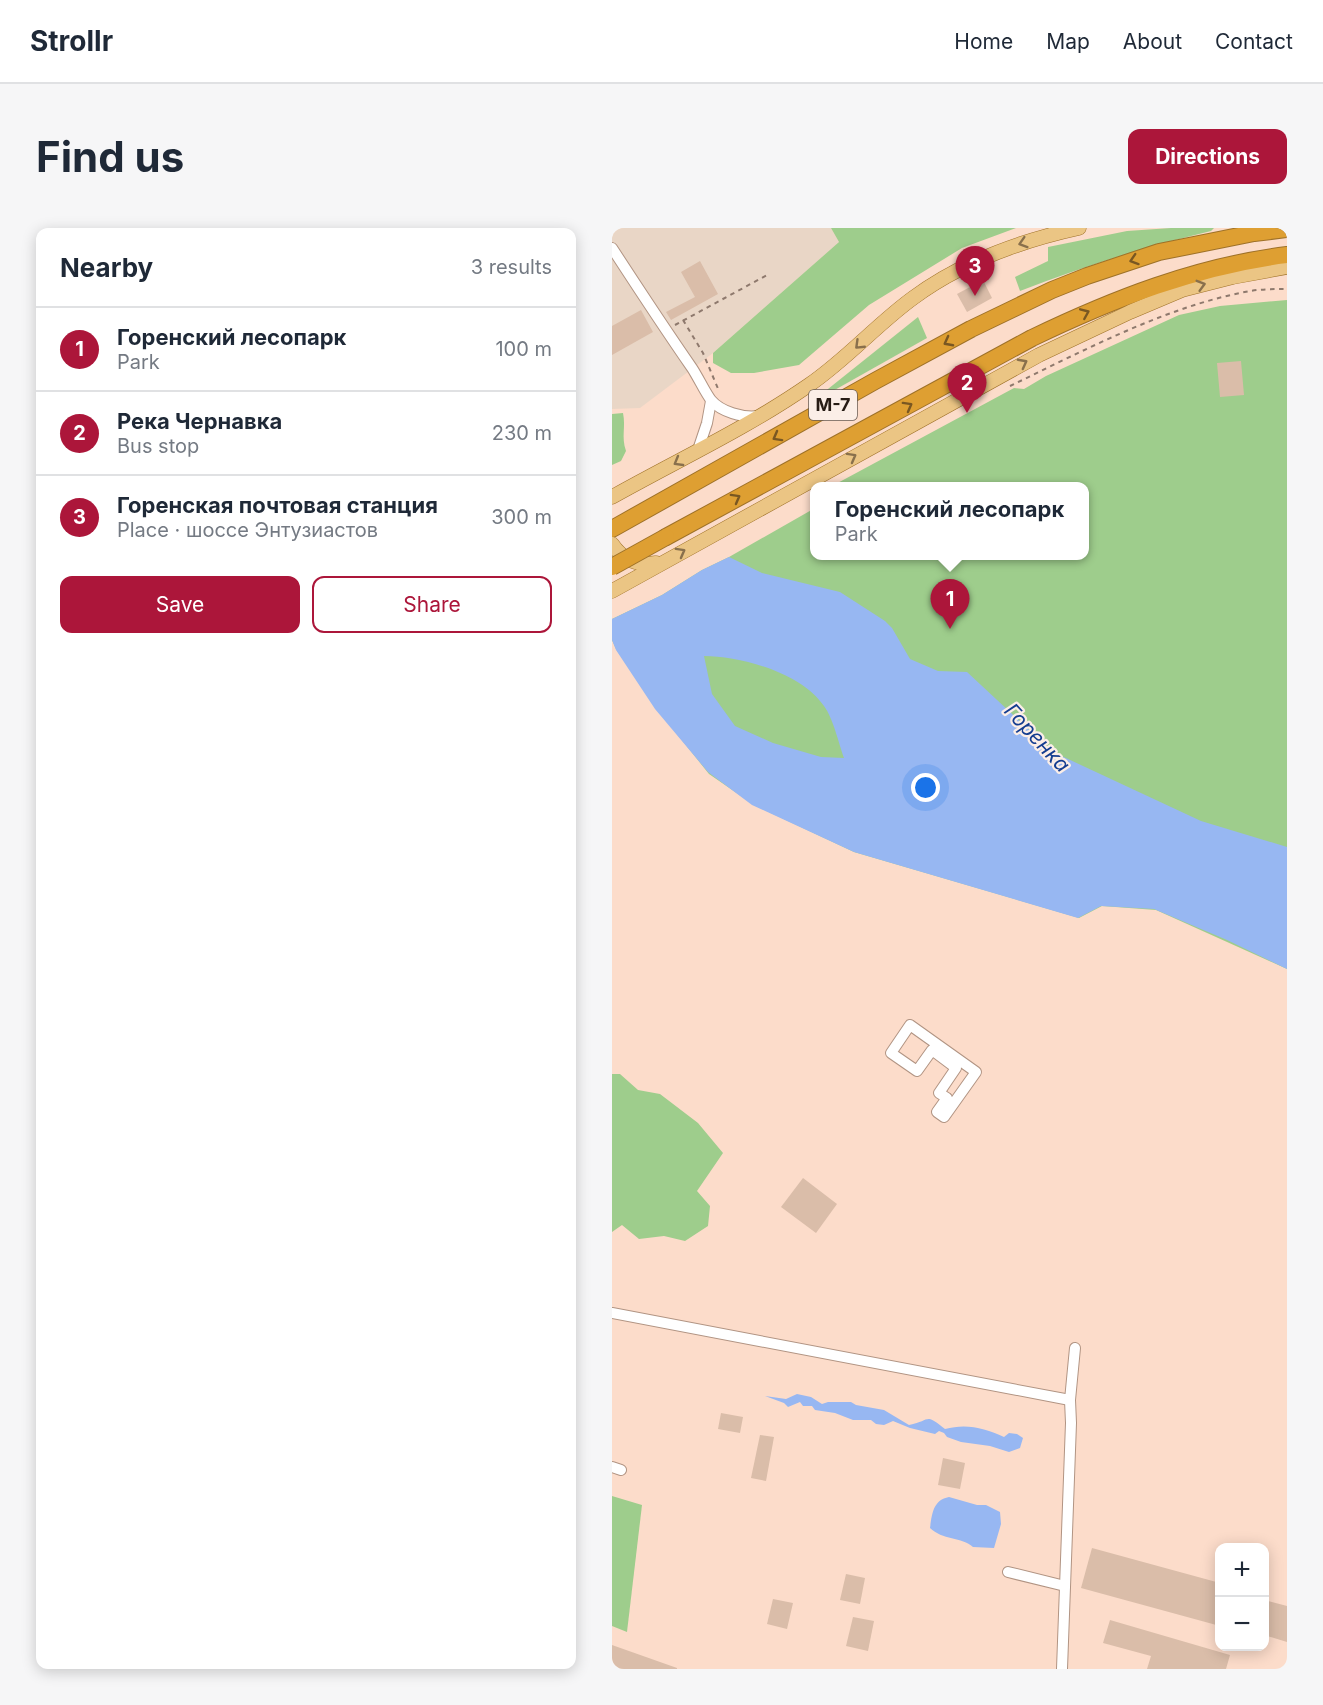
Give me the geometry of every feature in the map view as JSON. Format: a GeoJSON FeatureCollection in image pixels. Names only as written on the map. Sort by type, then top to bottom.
{"type":"FeatureCollection","features":[{"type":"Feature","properties":{"kind":"highway","name":"М-7"},"geometry":{"type":"LineString","coordinates":[[612,529],[971,329],[1052,290],[1159,252],[1222,238],[1287,229]]}},
{"type":"Feature","properties":{"kind":"highway","name":"М-7"},"geometry":{"type":"LineString","coordinates":[[612,567],[1078,315],[1169,282],[1236,264],[1287,255]]}},
{"type":"Feature","properties":{"kind":"main road"},"geometry":{"type":"LineString","coordinates":[[612,505],[617,495],[761,415],[833,368],[904,305],[943,278],[976,260],[1017,244],[1079,228]]}},
{"type":"Feature","properties":{"kind":"main road"},"geometry":{"type":"LineString","coordinates":[[612,591],[989,382],[1090,331],[1182,290],[1287,267]]}},
{"type":"Feature","properties":{"kind":"main road"},"geometry":{"type":"LineString","coordinates":[[612,544],[621,555],[633,562],[646,565],[661,563]]}},
{"type":"Feature","properties":{"kind":"lane"},"geometry":{"type":"LineString","coordinates":[[612,248],[711,401],[732,414],[746,417],[761,415]]}},
{"type":"Feature","properties":{"kind":"lane"},"geometry":{"type":"LineString","coordinates":[[698,450],[708,423],[711,401]]}},
{"type":"Feature","properties":{"kind":"lane"},"geometry":{"type":"LineString","coordinates":[[910,1025],[976,1072],[944,1117],[937,1112],[947,1098],[939,1093],[956,1068],[932,1050],[917,1071],[891,1053],[910,1025]]}},
{"type":"Feature","properties":{"kind":"lane"},"geometry":{"type":"LineString","coordinates":[[612,1313],[1070,1400]]}},
{"type":"Feature","properties":{"kind":"lane"},"geometry":{"type":"LineString","coordinates":[[1062,1669],[1070,1400],[1075,1348]]}},
{"type":"Feature","properties":{"kind":"lane"},"geometry":{"type":"LineString","coordinates":[[1008,1572],[1065,1586]]}},
{"type":"Feature","properties":{"kind":"path"},"geometry":{"type":"LineString","coordinates":[[665,330],[769,274]]}},
{"type":"Feature","properties":{"kind":"path"},"geometry":{"type":"LineString","coordinates":[[1007,388],[1076,355],[1193,305],[1251,291],[1287,289]]}},
{"type":"Feature","properties":{"kind":"path"},"geometry":{"type":"LineString","coordinates":[[683,320],[703,353],[719,392]]}},
{"type":"Feature","properties":{"kind":"shaded area"},"geometry":{"type":"Polygon","coordinates":[[[612,228],[831,228],[839,242],[713,353],[640,408],[612,409],[612,228]]]}},
{"type":"Feature","properties":{"kind":"green space"},"geometry":{"type":"Polygon","coordinates":[[[831,228],[1016,228],[962,248],[869,305],[799,365],[754,373],[731,373],[713,363],[713,353],[839,242],[831,228]]]}},
{"type":"Feature","properties":{"kind":"green space"},"geometry":{"type":"Polygon","coordinates":[[[1214,228],[1211,231],[1090,266],[1020,291],[1015,277],[1048,261],[1048,247],[1127,231],[1214,228]]]}},
{"type":"Feature","properties":{"kind":"green space"},"geometry":{"type":"Polygon","coordinates":[[[1287,300],[1287,969],[1156,910],[1102,906],[1079,918],[854,852],[754,805],[709,774],[657,709],[616,649],[612,640],[612,619],[662,595],[702,570],[810,511],[810,560],[1089,560],[1089,482],[839,482],[1014,388],[1024,389],[1046,376],[1179,315],[1220,306],[1287,300]]]}},
{"type":"Feature","properties":{"kind":"green space"},"geometry":{"type":"Polygon","coordinates":[[[918,317],[927,338],[808,405],[918,317]]]}},
{"type":"Feature","properties":{"kind":"green space"},"geometry":{"type":"Polygon","coordinates":[[[623,413],[626,451],[621,461],[612,465],[612,414],[623,413]]]}},
{"type":"Feature","properties":{"kind":"green space"},"geometry":{"type":"Polygon","coordinates":[[[612,1074],[620,1074],[638,1090],[660,1094],[698,1123],[723,1153],[697,1191],[710,1206],[708,1226],[685,1241],[664,1236],[639,1239],[622,1225],[612,1232],[612,1074]]]}},
{"type":"Feature","properties":{"kind":"green space"},"geometry":{"type":"Polygon","coordinates":[[[612,1496],[642,1505],[627,1632],[612,1626],[612,1496]]]}},
{"type":"Feature","properties":{"kind":"water","name":"Горенка"},"geometry":{"type":"Polygon","coordinates":[[[729,557],[762,573],[840,592],[885,621],[892,628],[910,659],[938,671],[967,672],[1053,752],[1201,821],[1287,847],[1287,969],[1154,909],[1101,906],[1078,918],[854,852],[752,805],[708,772],[655,709],[616,650],[612,640],[612,619],[662,595],[702,570],[729,557]],[[704,656],[712,694],[735,726],[773,743],[821,757],[844,758],[830,717],[814,694],[801,684],[770,669],[719,657],[704,656]]]}},
{"type":"Feature","properties":{"kind":"water"},"geometry":{"type":"Polygon","coordinates":[[[797,1394],[811,1397],[822,1404],[851,1402],[884,1410],[909,1425],[930,1419],[945,1429],[968,1427],[983,1429],[1004,1437],[1009,1433],[1017,1434],[1023,1438],[1020,1448],[1009,1452],[990,1446],[961,1442],[939,1431],[935,1434],[893,1421],[884,1425],[876,1424],[871,1420],[853,1420],[835,1413],[815,1410],[812,1406],[803,1406],[800,1402],[788,1407],[784,1403],[765,1396],[786,1399],[797,1394]]]}},
{"type":"Feature","properties":{"kind":"water"},"geometry":{"type":"Polygon","coordinates":[[[949,1497],[977,1505],[986,1505],[1000,1512],[1001,1524],[994,1548],[973,1547],[940,1535],[930,1528],[936,1504],[949,1497]]]}},
{"type":"Feature","properties":{"kind":"building"},"geometry":{"type":"Polygon","coordinates":[[[700,261],[718,294],[671,320],[666,312],[695,297],[681,272],[700,261]]]}},
{"type":"Feature","properties":{"kind":"building"},"geometry":{"type":"Polygon","coordinates":[[[983,280],[992,298],[967,312],[957,294],[983,280]]]}},
{"type":"Feature","properties":{"kind":"building"},"geometry":{"type":"Polygon","coordinates":[[[641,310],[653,332],[612,355],[612,326],[641,310]]]}},
{"type":"Feature","properties":{"kind":"building"},"geometry":{"type":"Polygon","coordinates":[[[1241,361],[1244,395],[1220,397],[1217,363],[1241,361]]]}},
{"type":"Feature","properties":{"kind":"building"},"geometry":{"type":"Polygon","coordinates":[[[803,1178],[837,1204],[816,1233],[781,1207],[803,1178]]]}},
{"type":"Feature","properties":{"kind":"building"},"geometry":{"type":"Polygon","coordinates":[[[721,1413],[743,1417],[740,1433],[718,1429],[721,1413]]]}},
{"type":"Feature","properties":{"kind":"building"},"geometry":{"type":"Polygon","coordinates":[[[760,1435],[774,1437],[766,1481],[751,1478],[760,1435]]]}},
{"type":"Feature","properties":{"kind":"building"},"geometry":{"type":"Polygon","coordinates":[[[943,1458],[965,1463],[960,1489],[938,1485],[943,1458]]]}},
{"type":"Feature","properties":{"kind":"building"},"geometry":{"type":"Polygon","coordinates":[[[1092,1548],[1215,1582],[1215,1625],[1081,1588],[1092,1548]]]}},
{"type":"Feature","properties":{"kind":"building"},"geometry":{"type":"Polygon","coordinates":[[[846,1574],[865,1578],[860,1604],[840,1600],[846,1574]]]}},
{"type":"Feature","properties":{"kind":"building"},"geometry":{"type":"Polygon","coordinates":[[[773,1599],[793,1603],[787,1629],[767,1624],[773,1599]]]}},
{"type":"Feature","properties":{"kind":"building"},"geometry":{"type":"Polygon","coordinates":[[[1269,1601],[1287,1606],[1287,1642],[1269,1637],[1269,1601]]]}},
{"type":"Feature","properties":{"kind":"building"},"geometry":{"type":"Polygon","coordinates":[[[853,1617],[874,1621],[868,1651],[846,1646],[853,1617]]]}},
{"type":"Feature","properties":{"kind":"building"},"geometry":{"type":"Polygon","coordinates":[[[1110,1620],[1230,1655],[1226,1669],[1147,1669],[1151,1656],[1103,1643],[1110,1620]]]}},
{"type":"Feature","properties":{"kind":"building"},"geometry":{"type":"Polygon","coordinates":[[[612,1645],[677,1668],[677,1669],[612,1669],[612,1645]]]}},
{"type":"Feature","properties":{"kind":"place","name":"Горенская почтовая станция"},"geometry":{"type":"Point","coordinates":[975,296]}},
{"type":"Feature","properties":{"kind":"place","name":"Река Чернавка"},"geometry":{"type":"Point","coordinates":[967,413]}},
{"type":"Feature","properties":{"kind":"place","name":"Горенский лесопарк"},"geometry":{"type":"Point","coordinates":[950,629]}}]}
